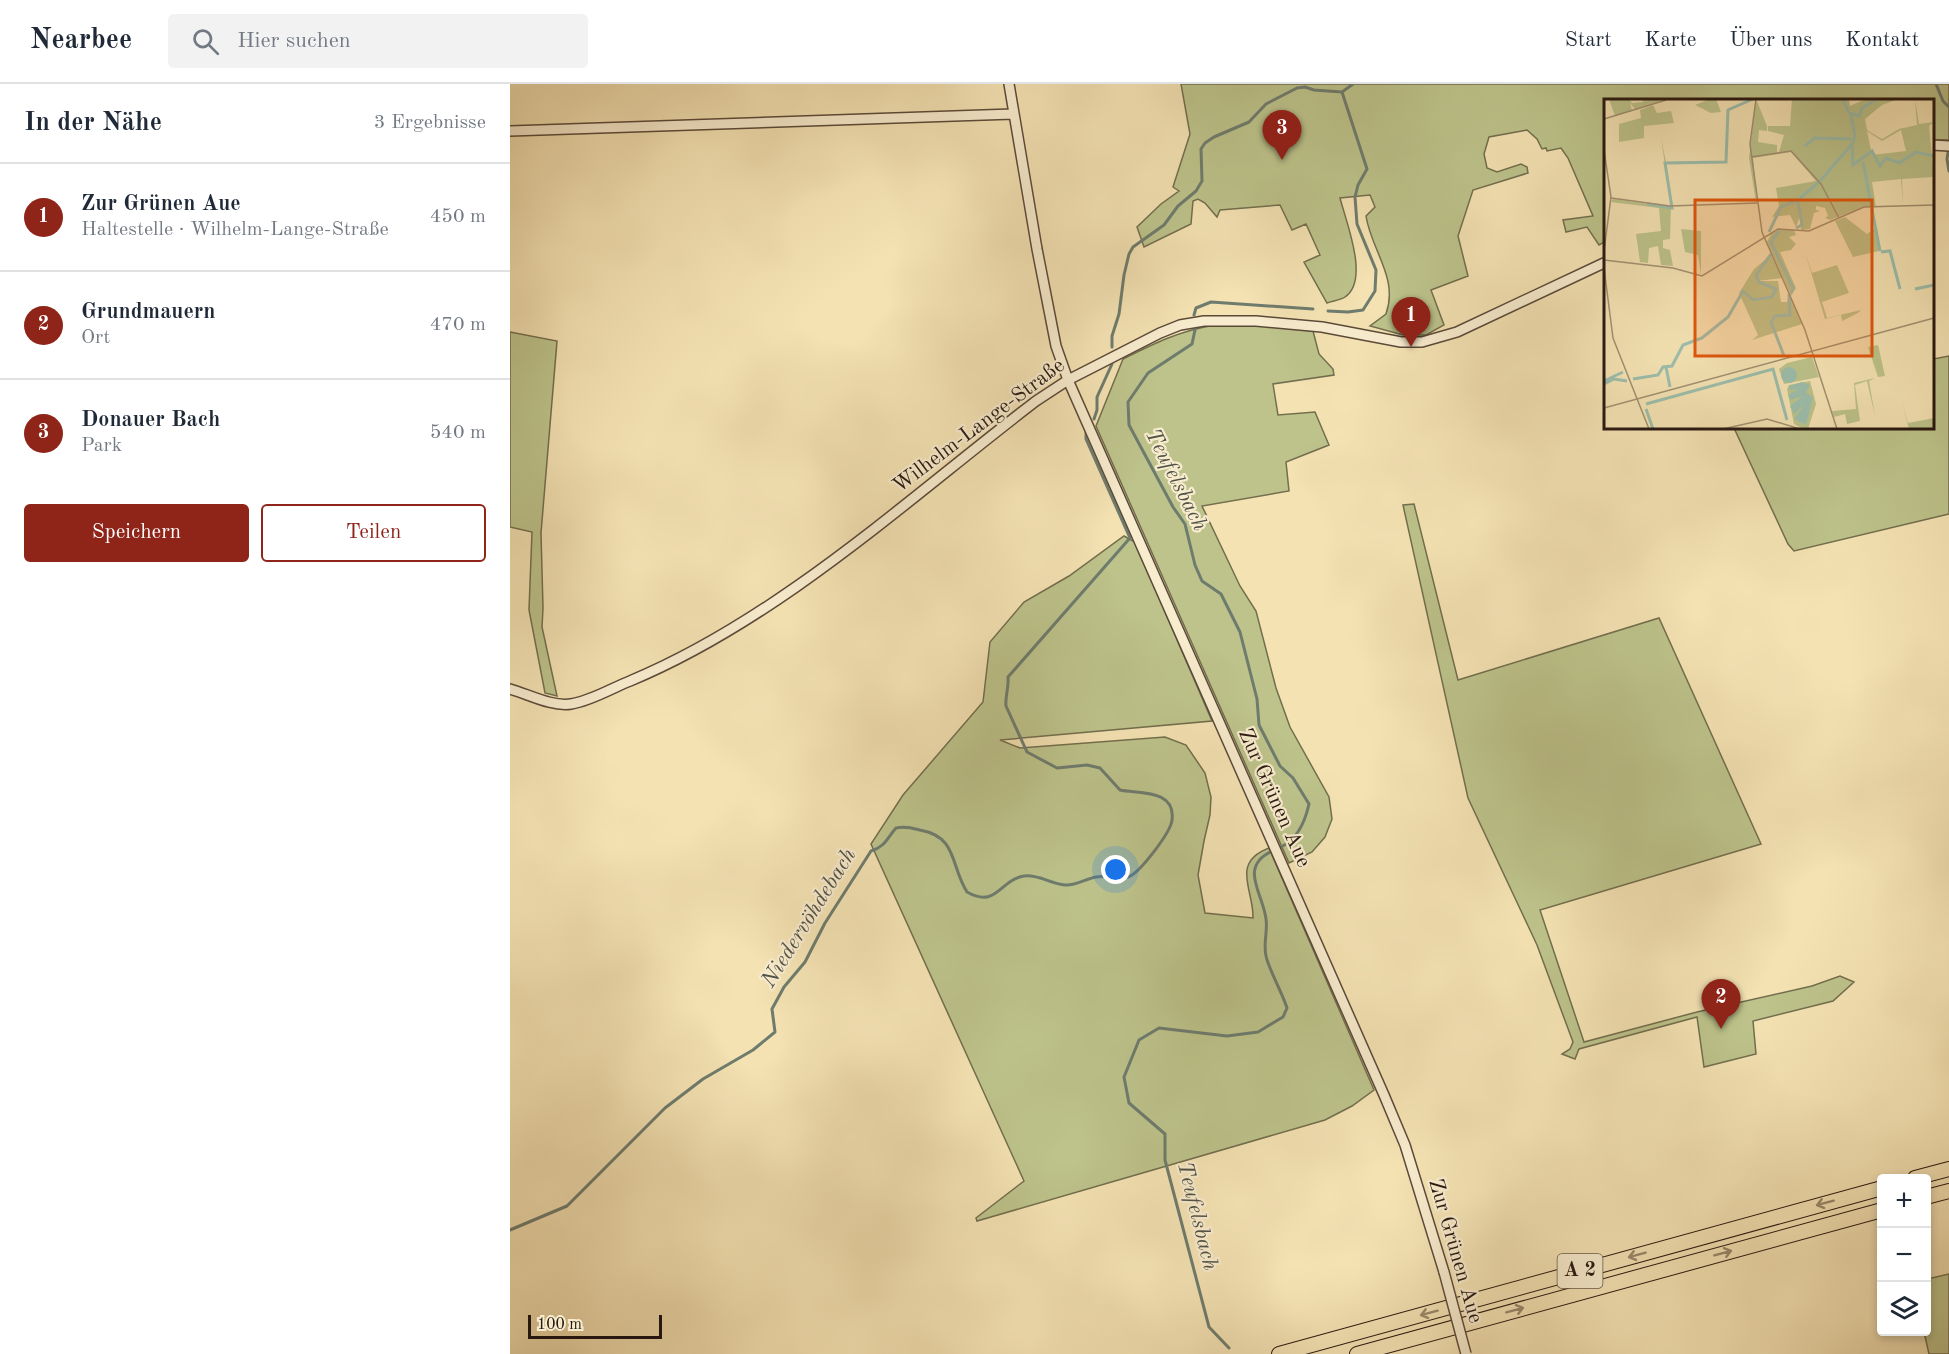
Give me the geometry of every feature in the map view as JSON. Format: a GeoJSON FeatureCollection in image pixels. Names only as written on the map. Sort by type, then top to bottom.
{"type":"FeatureCollection","features":[{"type":"Feature","properties":{"kind":"highway"},"geometry":{"type":"LineString","coordinates":[[1931,1174],[1949,1169]]}},
{"type":"Feature","properties":{"kind":"highway","name":"A 2"},"geometry":{"type":"LineString","coordinates":[[1279,1354],[1877,1189]]}},
{"type":"Feature","properties":{"kind":"highway"},"geometry":{"type":"LineString","coordinates":[[1931,1196],[1949,1191]]}},
{"type":"Feature","properties":{"kind":"highway","name":"A 2"},"geometry":{"type":"LineString","coordinates":[[1357,1354],[1877,1211]]}},
{"type":"Feature","properties":{"kind":"street","name":"Zur Grünen Aue"},"geometry":{"type":"LineString","coordinates":[[1008,84],[1056,346],[1068,380],[1405,1144],[1466,1354]]}},
{"type":"Feature","properties":{"kind":"street"},"geometry":{"type":"LineString","coordinates":[[510,131],[1013,114]]}},
{"type":"Feature","properties":{"kind":"street","name":"Wilhelm-Lange-Straße"},"geometry":{"type":"LineString","coordinates":[[510,688],[561,705],[577,703],[652,672],[701,647],[823,567],[1036,401],[1068,380],[1180,325],[1230,319],[1333,328],[1401,342],[1422,342],[1457,333],[1604,262]]}},
{"type":"Feature","properties":{"kind":"green space"},"geometry":{"type":"Polygon","coordinates":[[[1181,84],[1949,84],[1949,140],[1934,140],[1934,99],[1604,99],[1604,242],[1599,245],[1587,227],[1566,232],[1563,220],[1593,216],[1568,158],[1561,148],[1547,151],[1546,148],[1542,149],[1537,139],[1527,130],[1489,137],[1484,154],[1487,168],[1497,172],[1521,164],[1527,167],[1528,173],[1473,190],[1458,236],[1468,276],[1431,290],[1444,325],[1426,335],[1403,335],[1370,326],[1386,314],[1389,288],[1366,216],[1375,207],[1370,195],[1340,198],[1354,250],[1356,278],[1352,289],[1345,297],[1327,303],[1304,262],[1320,255],[1306,224],[1292,230],[1280,205],[1220,210],[1217,217],[1205,203],[1198,199],[1193,201],[1191,224],[1144,247],[1137,227],[1161,204],[1179,191],[1173,187],[1190,134],[1181,84]]]}},
{"type":"Feature","properties":{"kind":"green space"},"geometry":{"type":"Polygon","coordinates":[[[1215,325],[1251,325],[1313,331],[1319,354],[1333,369],[1334,375],[1273,384],[1278,415],[1315,412],[1329,445],[1286,462],[1289,491],[1202,506],[1240,586],[1256,611],[1276,688],[1290,727],[1329,797],[1332,819],[1325,837],[1312,852],[1289,863],[1096,426],[1123,359],[1179,334],[1215,325]]]}},
{"type":"Feature","properties":{"kind":"green space"},"geometry":{"type":"Polygon","coordinates":[[[510,332],[557,341],[541,533],[542,627],[557,696],[545,693],[529,610],[532,532],[510,527],[510,332]]]}},
{"type":"Feature","properties":{"kind":"green space"},"geometry":{"type":"Polygon","coordinates":[[[1949,356],[1949,514],[1794,551],[1788,544],[1734,429],[1934,429],[1934,359],[1949,356]]]}},
{"type":"Feature","properties":{"kind":"green space"},"geometry":{"type":"Polygon","coordinates":[[[1414,504],[1458,680],[1659,618],[1761,844],[1540,910],[1584,1042],[1697,1012],[1812,986],[1840,976],[1854,982],[1833,1001],[1753,1021],[1756,1054],[1704,1067],[1697,1017],[1579,1049],[1575,1059],[1562,1054],[1570,1049],[1573,1042],[1537,945],[1468,798],[1403,505],[1414,504]]]}},
{"type":"Feature","properties":{"kind":"green space"},"geometry":{"type":"Polygon","coordinates":[[[1124,536],[1135,542],[1212,721],[1000,740],[1020,748],[1165,737],[1186,745],[1205,773],[1211,797],[1210,815],[1198,875],[1205,913],[1253,918],[1247,869],[1250,861],[1257,854],[1269,848],[1374,1090],[1352,1106],[1325,1120],[977,1221],[976,1218],[1024,1181],[871,844],[903,795],[983,702],[990,642],[1024,602],[1069,576],[1124,536]]]}},
{"type":"Feature","properties":{"kind":"green space"},"geometry":{"type":"Polygon","coordinates":[[[1949,1274],[1949,1354],[1929,1354],[1925,1336],[1931,1336],[1931,1278],[1949,1274]]]}},
{"type":"Feature","properties":{"kind":"waterway","name":"Niedervöhdebach"},"geometry":{"type":"LineString","coordinates":[[1112,347],[1112,336],[1119,314],[1129,254],[1133,247],[1164,225],[1178,206],[1196,191],[1202,181],[1201,149],[1205,143],[1249,122],[1266,104],[1297,88],[1342,92],[1353,84]]}},
{"type":"Feature","properties":{"kind":"waterway"},"geometry":{"type":"LineString","coordinates":[[1936,84],[1943,101],[1949,107]]}},
{"type":"Feature","properties":{"kind":"waterway","name":"Teufelsbach"},"geometry":{"type":"LineString","coordinates":[[1328,311],[1363,310],[1375,291],[1376,270],[1357,224],[1355,197],[1358,185],[1367,169],[1342,92]]}},
{"type":"Feature","properties":{"kind":"waterway"},"geometry":{"type":"LineString","coordinates":[[1949,146],[1947,159],[1949,171]]}},
{"type":"Feature","properties":{"kind":"waterway","name":"Teufelsbach"},"geometry":{"type":"LineString","coordinates":[[1194,315],[1196,308],[1211,302],[1313,309]]}},
{"type":"Feature","properties":{"kind":"waterway","name":"Teufelsbach"},"geometry":{"type":"LineString","coordinates":[[1195,330],[1192,344],[1148,373],[1128,402],[1129,425],[1173,507],[1185,524],[1195,565],[1202,581],[1221,594],[1240,632],[1257,699],[1259,725],[1280,766],[1293,778],[1309,804],[1300,829],[1287,844],[1281,847]]}},
{"type":"Feature","properties":{"kind":"waterway","name":"Niedervöhdebach"},"geometry":{"type":"LineString","coordinates":[[1094,419],[1097,397],[1112,364]]}},
{"type":"Feature","properties":{"kind":"waterway","name":"Niedervöhdebach"},"geometry":{"type":"LineString","coordinates":[[510,1230],[567,1206],[665,1108],[703,1079],[753,1050],[775,1032],[772,1009],[784,987],[805,962],[825,923],[871,851],[883,845],[896,828],[917,829],[941,839],[951,854],[967,892],[985,897],[1024,876],[1034,876],[1065,885],[1096,877],[1128,877],[1139,869],[1161,843],[1172,820],[1172,810],[1168,803],[1155,795],[1120,790],[1100,768],[1087,765],[1057,768],[1027,752],[1006,706],[1008,677],[1130,538],[1086,439],[1086,432]]}},
{"type":"Feature","properties":{"kind":"waterway","name":"Teufelsbach"},"geometry":{"type":"LineString","coordinates":[[1229,1348],[1209,1327],[1165,1160],[1165,1134],[1129,1103],[1124,1077],[1139,1040],[1159,1028],[1227,1036],[1258,1032],[1283,1017],[1287,1008],[1266,956],[1266,919],[1254,873],[1262,857],[1272,851]]}},
{"type":"Feature","properties":{"kind":"place","name":"Donauer Bach"},"geometry":{"type":"Point","coordinates":[1282,160]}},
{"type":"Feature","properties":{"kind":"place","name":"Zur Grünen Aue"},"geometry":{"type":"Point","coordinates":[1411,347]}},
{"type":"Feature","properties":{"kind":"place","name":"Grundmauern"},"geometry":{"type":"Point","coordinates":[1721,1029]}}]}
